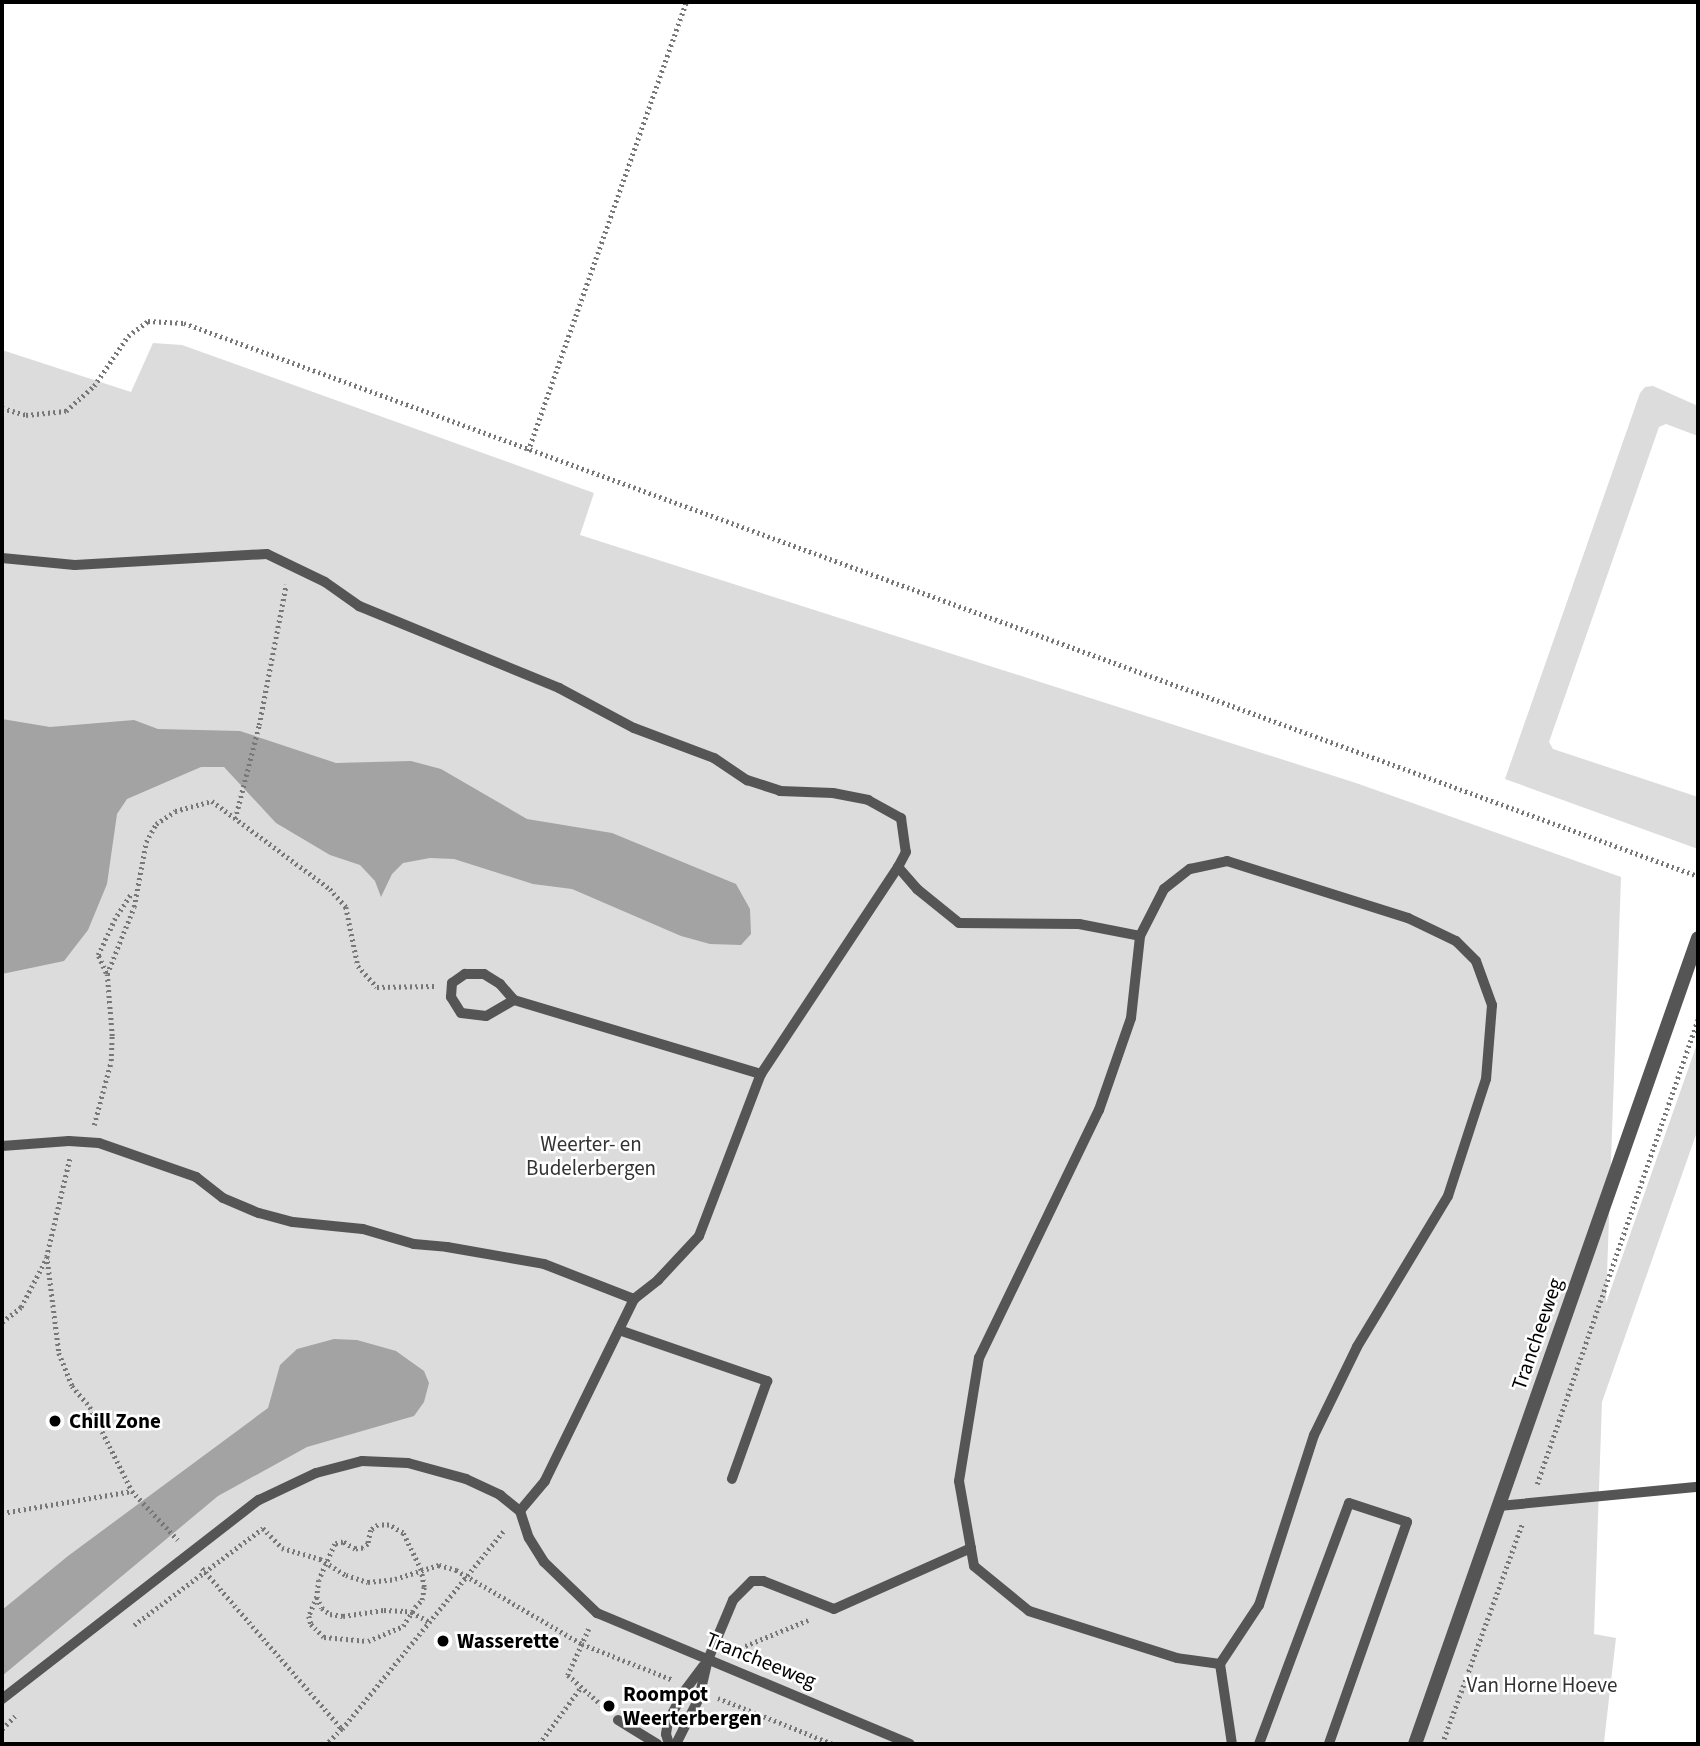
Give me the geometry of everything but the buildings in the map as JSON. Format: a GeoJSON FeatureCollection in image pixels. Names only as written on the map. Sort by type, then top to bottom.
{"type":"FeatureCollection","features":[{"type":"Feature","properties":{"kind":"street","name":"Trancheeweg"},"geometry":{"type":"LineString","coordinates":[[1415,1744],[1698,938]]}},
{"type":"Feature","properties":{"kind":"lane"},"geometry":{"type":"LineString","coordinates":[[2,558],[75,565],[267,554],[326,582],[359,606],[559,688],[634,728],[714,758],[747,780],[780,791],[833,793],[868,800],[901,818],[906,852],[761,1074],[699,1236],[658,1280],[634,1299],[545,1481],[520,1511],[500,1495],[466,1479],[408,1463],[362,1461],[316,1473],[259,1500],[2,1699]]}},
{"type":"Feature","properties":{"kind":"lane"},"geometry":{"type":"LineString","coordinates":[[1220,1664],[1177,1658],[1029,1611],[974,1566],[959,1481],[979,1359],[1098,1110],[1131,1018],[1140,936],[1164,889],[1190,869],[1227,861],[1408,918],[1456,941],[1476,961],[1492,1005],[1486,1079],[1448,1196],[1351,1358],[1314,1435],[1258,1605],[1220,1664],[1232,1744]]}},
{"type":"Feature","properties":{"kind":"lane"},"geometry":{"type":"LineString","coordinates":[[898,867],[917,889],[959,923],[1079,924],[1140,936]]}},
{"type":"Feature","properties":{"kind":"lane"},"geometry":{"type":"LineString","coordinates":[[514,1000],[486,1016],[461,1013],[451,997],[452,985],[465,974],[484,974],[500,984],[514,1000],[761,1074]]}},
{"type":"Feature","properties":{"kind":"lane"},"geometry":{"type":"LineString","coordinates":[[2,1146],[76,1142],[109,1146],[196,1177],[223,1198],[259,1213],[293,1222],[363,1229],[414,1244],[544,1264],[634,1299]]}},
{"type":"Feature","properties":{"kind":"lane"},"geometry":{"type":"LineString","coordinates":[[619,1330],[767,1381],[732,1479]]}},
{"type":"Feature","properties":{"kind":"lane"},"geometry":{"type":"LineString","coordinates":[[1499,1506],[1698,1487]]}},
{"type":"Feature","properties":{"kind":"lane"},"geometry":{"type":"LineString","coordinates":[[1259,1744],[1349,1503],[1407,1522],[1329,1744]]}},
{"type":"Feature","properties":{"kind":"lane","name":"Trancheeweg"},"geometry":{"type":"LineString","coordinates":[[520,1511],[529,1538],[544,1562],[597,1613],[707,1662],[910,1744]]}},
{"type":"Feature","properties":{"kind":"lane"},"geometry":{"type":"LineString","coordinates":[[676,1744],[700,1690],[707,1662],[733,1600],[752,1581],[762,1581],[834,1609],[971,1548]]}},
{"type":"Feature","properties":{"kind":"lane"},"geometry":{"type":"LineString","coordinates":[[669,1744],[666,1734],[668,1721],[688,1686],[707,1662]]}},
{"type":"Feature","properties":{"kind":"lane"},"geometry":{"type":"LineString","coordinates":[[618,1720],[657,1744]]}},
{"type":"Feature","properties":{"kind":"path"},"geometry":{"type":"LineString","coordinates":[[528,451],[686,2]]}},
{"type":"Feature","properties":{"kind":"path"},"geometry":{"type":"LineString","coordinates":[[2,408],[26,415],[66,411],[94,386],[128,336],[148,321],[184,323],[528,451],[1698,876]]}},
{"type":"Feature","properties":{"kind":"path"},"geometry":{"type":"LineString","coordinates":[[235,819],[259,725],[290,563]]}},
{"type":"Feature","properties":{"kind":"path"},"geometry":{"type":"LineString","coordinates":[[107,974],[134,907],[146,842],[156,824],[175,811],[212,801],[225,808],[235,819],[330,889],[346,907],[358,966],[377,987],[452,985]]}},
{"type":"Feature","properties":{"kind":"path"},"geometry":{"type":"LineString","coordinates":[[2,1322],[22,1307],[47,1256],[67,1165],[76,1142],[93,1127],[111,1060],[113,1036],[107,974],[98,955],[114,920],[131,894]]}},
{"type":"Feature","properties":{"kind":"path"},"geometry":{"type":"LineString","coordinates":[[1442,1744],[1531,1503],[1698,1019]]}},
{"type":"Feature","properties":{"kind":"path"},"geometry":{"type":"LineString","coordinates":[[47,1256],[53,1314],[64,1367],[72,1386],[90,1407],[132,1491],[174,1535]]}},
{"type":"Feature","properties":{"kind":"path"},"geometry":{"type":"LineString","coordinates":[[2,1513],[132,1491]]}},
{"type":"Feature","properties":{"kind":"path"},"geometry":{"type":"LineString","coordinates":[[327,1744],[520,1511]]}},
{"type":"Feature","properties":{"kind":"path"},"geometry":{"type":"LineString","coordinates":[[378,1525],[389,1525],[402,1533],[421,1570],[422,1600],[403,1626],[386,1636],[368,1641],[341,1640],[324,1637],[311,1624],[310,1616],[335,1545],[343,1542],[355,1549],[363,1548],[368,1544],[371,1530],[378,1525]]}},
{"type":"Feature","properties":{"kind":"path"},"geometry":{"type":"LineString","coordinates":[[131,1627],[263,1528],[282,1548],[327,1563],[346,1575],[368,1582],[395,1579],[439,1565],[456,1570],[582,1644],[688,1686]]}},
{"type":"Feature","properties":{"kind":"path"},"geometry":{"type":"LineString","coordinates":[[190,1553],[342,1729]]}},
{"type":"Feature","properties":{"kind":"path"},"geometry":{"type":"LineString","coordinates":[[317,1597],[322,1608],[330,1614],[356,1615],[384,1610],[412,1612],[429,1622]]}},
{"type":"Feature","properties":{"kind":"path"},"geometry":{"type":"LineString","coordinates":[[707,1662],[834,1609]]}},
{"type":"Feature","properties":{"kind":"path"},"geometry":{"type":"LineString","coordinates":[[597,1613],[568,1675],[618,1720]]}},
{"type":"Feature","properties":{"kind":"path"},"geometry":{"type":"LineString","coordinates":[[539,1744],[581,1687]]}},
{"type":"Feature","properties":{"kind":"path"},"geometry":{"type":"LineString","coordinates":[[700,1690],[833,1744]]}},
{"type":"Feature","properties":{"kind":"path"},"geometry":{"type":"LineString","coordinates":[[2,1729],[25,1706]]}},
{"type":"Feature","properties":{"kind":"green space","name":"Weerter- en Budelerbergen"},"geometry":{"type":"Polygon","coordinates":[[[153,343],[182,345],[594,493],[580,535],[1356,783],[1621,877],[1606,1303],[1698,1041],[1698,1129],[1602,1402],[1594,1634],[1616,1638],[1604,1742],[1617,1744],[2,1744],[2,350],[131,392],[153,343]]]}},
{"type":"Feature","properties":{"kind":"green space"},"geometry":{"type":"Polygon","coordinates":[[[1653,386],[1698,406],[1698,436],[1666,424],[1659,427],[1549,742],[1553,749],[1698,797],[1698,849],[1505,779],[1640,393],[1645,387],[1653,386]]]}},
{"type":"Feature","properties":{"kind":"shaded area"},"geometry":{"type":"Polygon","coordinates":[[[2,719],[50,727],[134,720],[158,729],[240,731],[336,763],[411,761],[441,769],[527,819],[612,833],[736,884],[750,909],[751,934],[741,945],[710,944],[681,936],[572,889],[533,884],[454,859],[430,858],[403,863],[392,874],[381,897],[375,881],[360,865],[330,855],[276,823],[224,767],[201,767],[127,799],[117,814],[107,884],[88,930],[64,961],[2,974],[2,719]]]}},
{"type":"Feature","properties":{"kind":"shaded area"},"geometry":{"type":"Polygon","coordinates":[[[334,1339],[357,1340],[396,1351],[424,1371],[429,1383],[424,1402],[414,1416],[307,1447],[218,1496],[2,1676],[2,1610],[68,1556],[268,1408],[280,1365],[297,1349],[334,1339]]]}},
{"type":"Feature","properties":{"kind":"place","name":"Chill Zone"},"geometry":{"type":"Point","coordinates":[55,1421]}},
{"type":"Feature","properties":{"kind":"place","name":"Wasserette"},"geometry":{"type":"Point","coordinates":[443,1641]}},
{"type":"Feature","properties":{"kind":"place","name":"Roompot Weerterbergen"},"geometry":{"type":"Point","coordinates":[609,1706]}},
{"type":"Feature","properties":{"kind":"park label","name":"Van Horne Hoeve"},"geometry":{"type":"Point","coordinates":[1542,1685]}}]}
